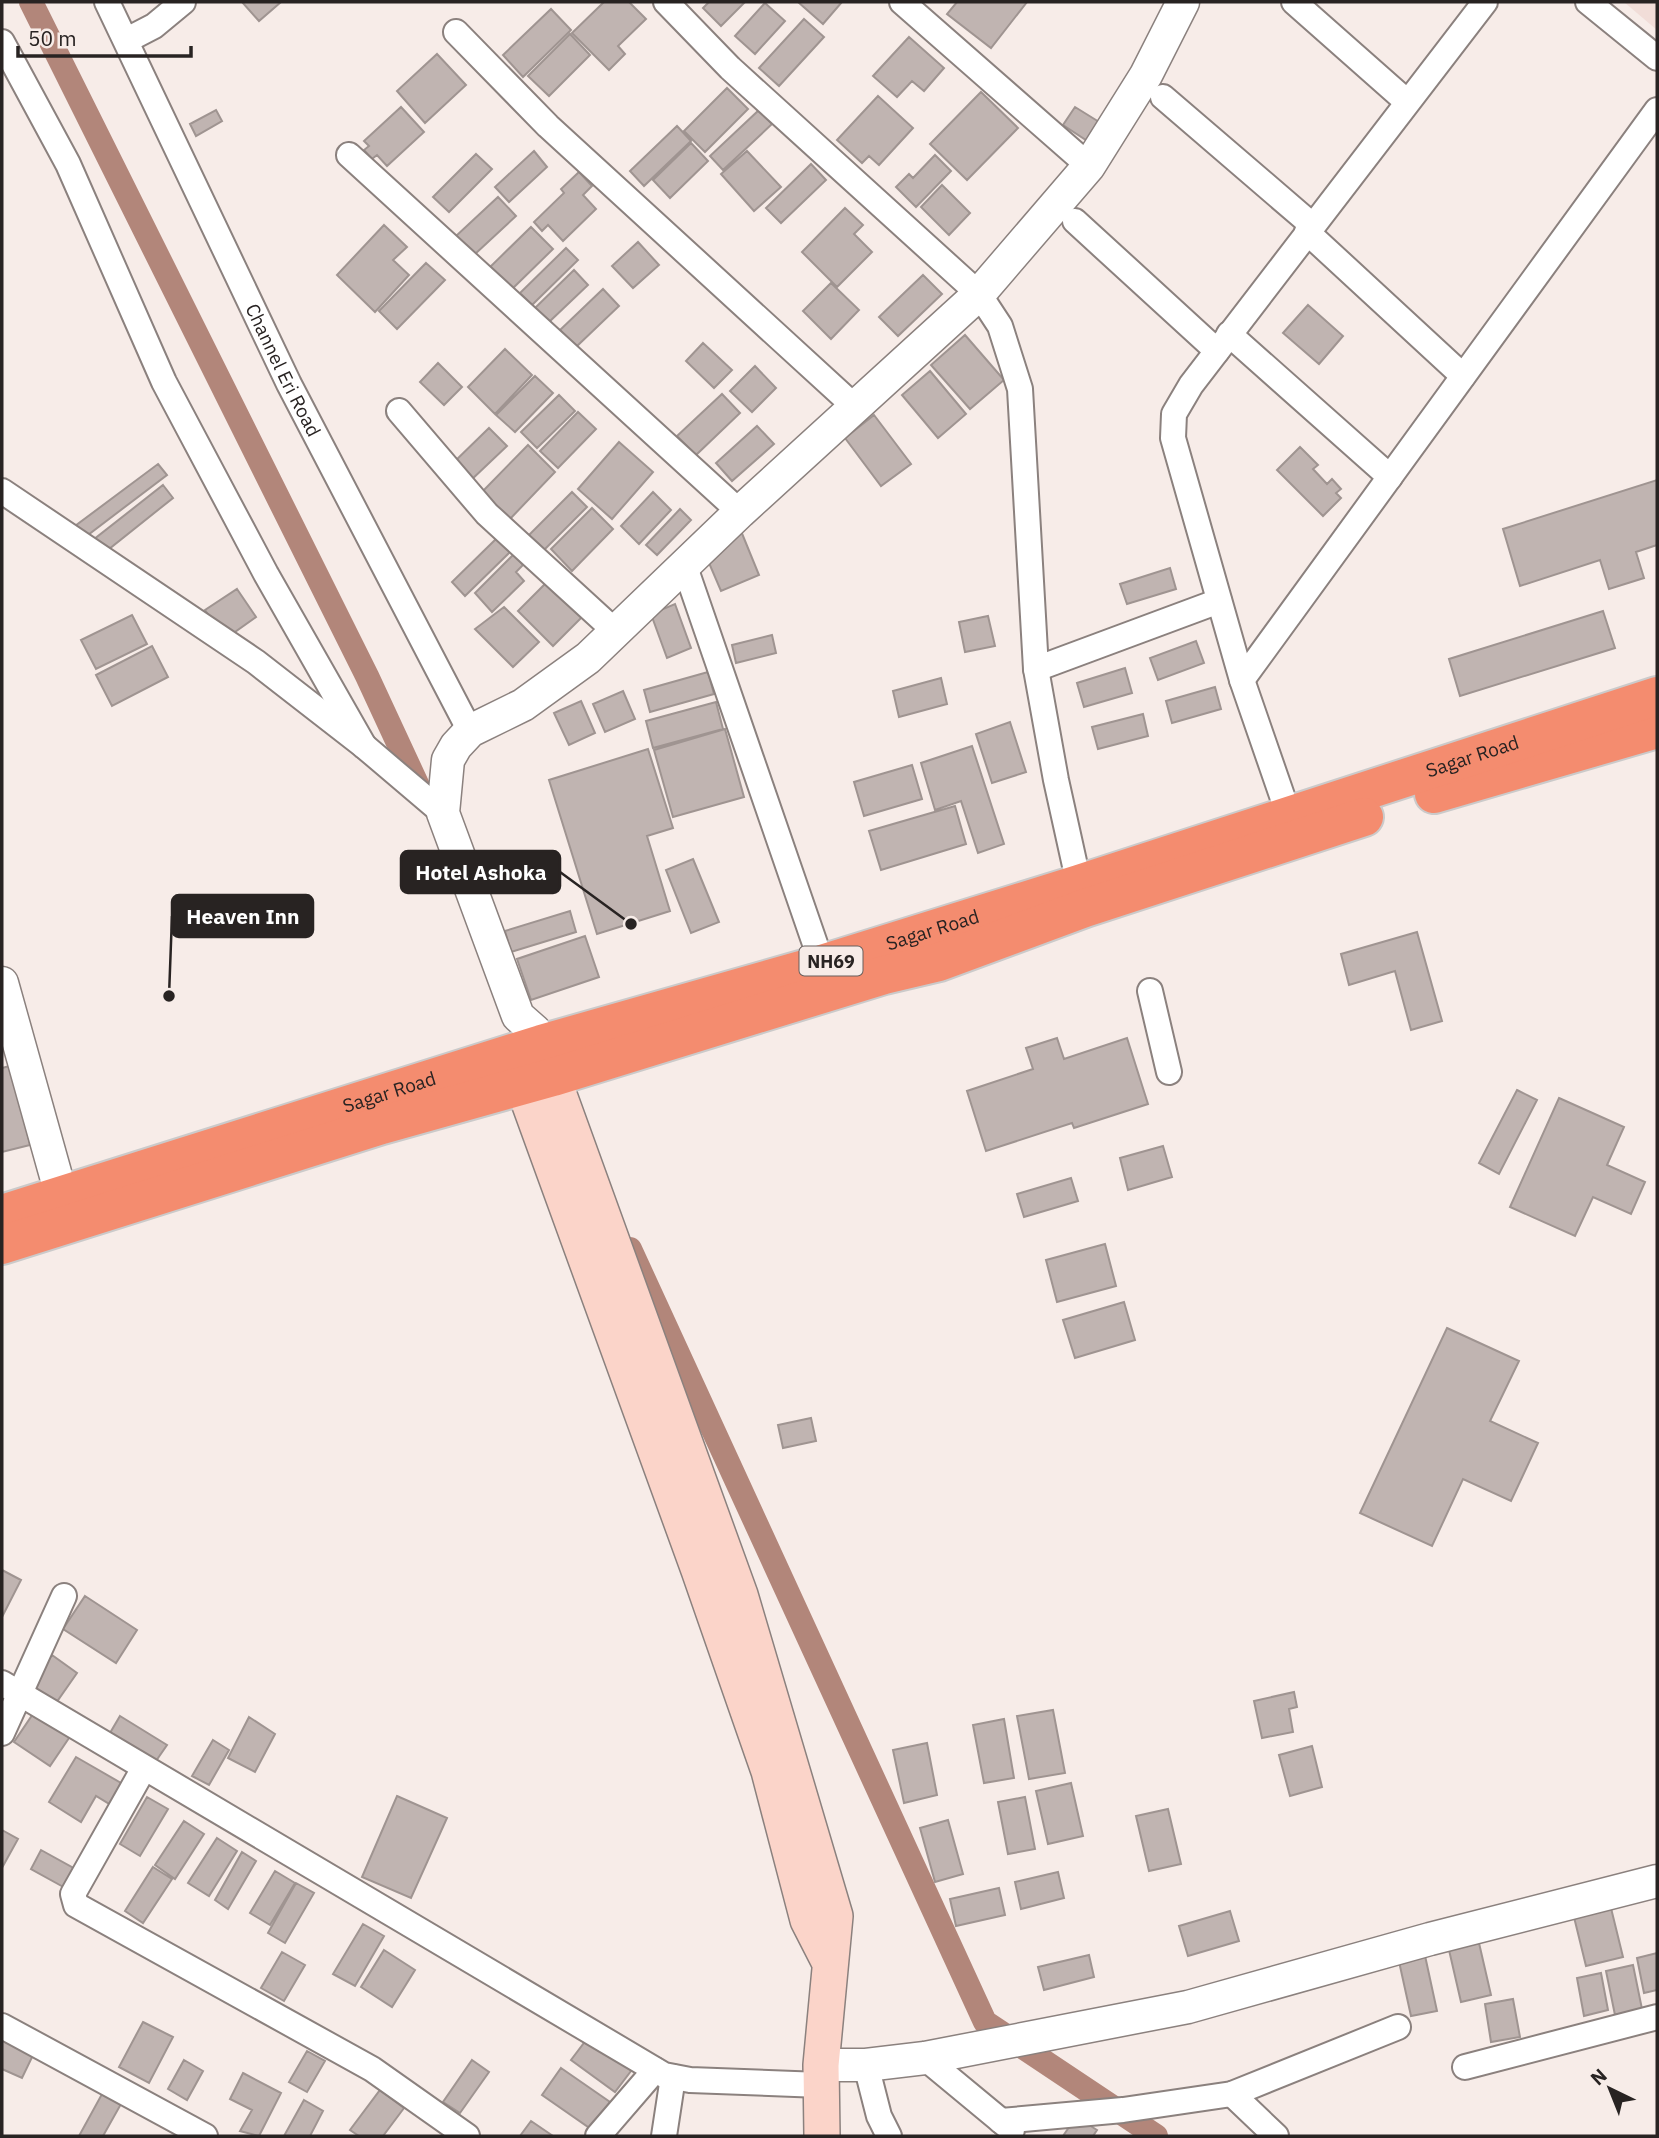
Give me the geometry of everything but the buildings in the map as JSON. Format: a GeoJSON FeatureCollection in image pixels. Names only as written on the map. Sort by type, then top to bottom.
{"type":"FeatureCollection","features":[{"type":"Feature","properties":{"kind":"highway","name":"Sagar Road"},"geometry":{"type":"LineString","coordinates":[[2,1214],[61,1194],[529,1056],[1079,884],[1288,813],[1657,696]]}},
{"type":"Feature","properties":{"kind":"highway","name":"Sagar Road"},"geometry":{"type":"LineString","coordinates":[[2,1245],[382,1125],[529,1056],[939,962],[1085,908],[1421,797],[1657,729]]}},
{"type":"Feature","properties":{"kind":"main road"},"geometry":{"type":"LineString","coordinates":[[529,1056],[740,1595],[835,1916],[821,2075],[822,2136]]}},
{"type":"Feature","properties":{"kind":"street","name":"Channel Eri Road"},"geometry":{"type":"LineString","coordinates":[[107,2],[289,384],[470,731]]}},
{"type":"Feature","properties":{"kind":"street"},"geometry":{"type":"LineString","coordinates":[[127,40],[154,26],[183,2]]}},
{"type":"Feature","properties":{"kind":"street"},"geometry":{"type":"LineString","coordinates":[[666,2],[730,68],[979,294],[1000,326],[1020,389],[1036,669],[1056,780],[1079,884]]}},
{"type":"Feature","properties":{"kind":"street"},"geometry":{"type":"LineString","coordinates":[[902,2],[1089,166]]}},
{"type":"Feature","properties":{"kind":"street"},"geometry":{"type":"LineString","coordinates":[[1294,2],[1406,101]]}},
{"type":"Feature","properties":{"kind":"street"},"geometry":{"type":"LineString","coordinates":[[1288,813],[1242,680],[1219,601],[1173,438],[1174,414],[1223,342],[1406,101],[1485,2]]}},
{"type":"Feature","properties":{"kind":"street"},"geometry":{"type":"LineString","coordinates":[[1588,2],[1657,58]]}},
{"type":"Feature","properties":{"kind":"street"},"geometry":{"type":"LineString","coordinates":[[529,1056],[443,813],[448,760],[456,746],[470,731],[523,705],[588,658],[740,512],[979,294],[1089,166],[1146,75],[1180,3]]}},
{"type":"Feature","properties":{"kind":"street"},"geometry":{"type":"LineString","coordinates":[[456,32],[548,126],[855,407]]}},
{"type":"Feature","properties":{"kind":"street"},"geometry":{"type":"LineString","coordinates":[[2,41],[68,164],[164,382],[265,573],[364,746]]}},
{"type":"Feature","properties":{"kind":"street"},"geometry":{"type":"LineString","coordinates":[[1163,97],[1310,228],[1463,376]]}},
{"type":"Feature","properties":{"kind":"street"},"geometry":{"type":"LineString","coordinates":[[1242,680],[1657,110]]}},
{"type":"Feature","properties":{"kind":"street"},"geometry":{"type":"LineString","coordinates":[[349,155],[740,512]]}},
{"type":"Feature","properties":{"kind":"street"},"geometry":{"type":"LineString","coordinates":[[1075,221],[1390,477]]}},
{"type":"Feature","properties":{"kind":"street"},"geometry":{"type":"LineString","coordinates":[[398,411],[487,513],[616,632]]}},
{"type":"Feature","properties":{"kind":"street"},"geometry":{"type":"LineString","coordinates":[[2,491],[256,662],[364,746],[443,813]]}},
{"type":"Feature","properties":{"kind":"street"},"geometry":{"type":"LineString","coordinates":[[685,567],[822,964]]}},
{"type":"Feature","properties":{"kind":"street"},"geometry":{"type":"LineString","coordinates":[[1036,669],[1219,601]]}},
{"type":"Feature","properties":{"kind":"street"},"geometry":{"type":"LineString","coordinates":[[2,983],[61,1194]]}},
{"type":"Feature","properties":{"kind":"street"},"geometry":{"type":"LineString","coordinates":[[1150,991],[1169,1072]]}},
{"type":"Feature","properties":{"kind":"street"},"geometry":{"type":"LineString","coordinates":[[2,1733],[11,1688],[64,1596]]}},
{"type":"Feature","properties":{"kind":"street"},"geometry":{"type":"LineString","coordinates":[[11,1688],[664,2073],[821,2075],[866,2065],[925,2058],[1188,2007],[1430,1939],[1657,1881]]}},
{"type":"Feature","properties":{"kind":"street"},"geometry":{"type":"LineString","coordinates":[[145,1768],[73,1894],[76,1905],[372,2069],[467,2136]]}},
{"type":"Feature","properties":{"kind":"street"},"geometry":{"type":"LineString","coordinates":[[1465,2067],[1657,2017]]}},
{"type":"Feature","properties":{"kind":"street"},"geometry":{"type":"LineString","coordinates":[[2,2026],[205,2136]]}},
{"type":"Feature","properties":{"kind":"street"},"geometry":{"type":"LineString","coordinates":[[1001,2121],[1123,2110],[1232,2094],[1398,2027]]}},
{"type":"Feature","properties":{"kind":"street"},"geometry":{"type":"LineString","coordinates":[[925,2058],[1021,2136]]}},
{"type":"Feature","properties":{"kind":"street"},"geometry":{"type":"LineString","coordinates":[[866,2065],[879,2116],[889,2136]]}},
{"type":"Feature","properties":{"kind":"street"},"geometry":{"type":"LineString","coordinates":[[598,2136],[664,2073]]}},
{"type":"Feature","properties":{"kind":"street"},"geometry":{"type":"LineString","coordinates":[[664,2073],[664,2136]]}},
{"type":"Feature","properties":{"kind":"street"},"geometry":{"type":"LineString","coordinates":[[1232,2094],[1276,2136]]}},
{"type":"Feature","properties":{"kind":"shaded area"},"geometry":{"type":"Polygon","coordinates":[[[1624,2],[1657,2],[1657,30],[1624,2]]]}},
{"type":"Feature","properties":{"kind":"waterway"},"geometry":{"type":"LineString","coordinates":[[31,2],[367,676],[424,799]]}},
{"type":"Feature","properties":{"kind":"waterway"},"geometry":{"type":"LineString","coordinates":[[630,1249],[985,2022],[1156,2136]]}},
{"type":"Feature","properties":{"kind":"place","name":"Hotel Ashoka"},"geometry":{"type":"Point","coordinates":[631,924]}},
{"type":"Feature","properties":{"kind":"place","name":"Heaven Inn"},"geometry":{"type":"Point","coordinates":[169,996]}}]}
